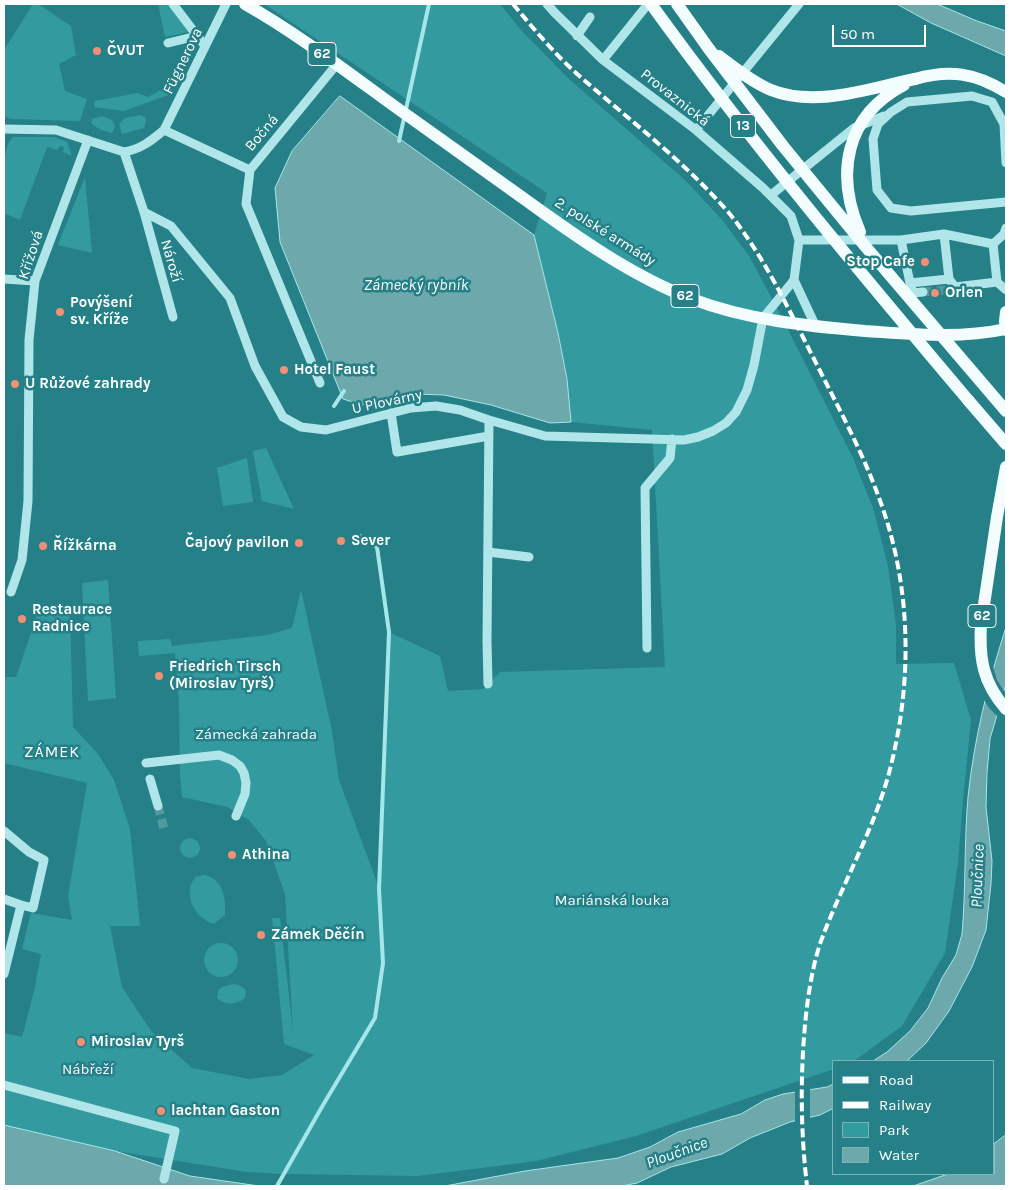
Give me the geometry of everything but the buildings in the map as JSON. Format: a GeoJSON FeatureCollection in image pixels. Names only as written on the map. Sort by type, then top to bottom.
{"type":"FeatureCollection","features":[{"type":"Feature","properties":{"kind":"main road","name":"2. polské armády"},"geometry":{"type":"LineString","coordinates":[[245,4],[337,64],[560,225],[656,283],[692,299],[763,318],[816,327],[918,334],[977,334],[1006,330]]}},
{"type":"Feature","properties":{"kind":"main road","name":"13"},"geometry":{"type":"LineString","coordinates":[[651,4],[691,59],[838,246],[1006,444]]}},
{"type":"Feature","properties":{"kind":"main road","name":"13"},"geometry":{"type":"LineString","coordinates":[[677,4],[783,146],[865,246],[1006,411]]}},
{"type":"Feature","properties":{"kind":"main road"},"geometry":{"type":"LineString","coordinates":[[709,49],[755,82],[771,90],[806,98],[843,95],[943,73],[978,78],[1006,92]]}},
{"type":"Feature","properties":{"kind":"main road"},"geometry":{"type":"LineString","coordinates":[[865,246],[846,190],[848,156],[860,125],[875,106],[892,91],[916,79]]}},
{"type":"Feature","properties":{"kind":"main road","name":"62"},"geometry":{"type":"LineString","coordinates":[[1006,312],[1006,330]]}},
{"type":"Feature","properties":{"kind":"main road","name":"62"},"geometry":{"type":"LineString","coordinates":[[1006,467],[997,517],[980,641],[981,658],[989,686],[1006,709]]}},
{"type":"Feature","properties":{"kind":"street"},"geometry":{"type":"LineString","coordinates":[[173,4],[205,46]]}},
{"type":"Feature","properties":{"kind":"street","name":"Fügnerova"},"geometry":{"type":"LineString","coordinates":[[164,130],[226,4]]}},
{"type":"Feature","properties":{"kind":"street","name":"Provaznická"},"geometry":{"type":"LineString","coordinates":[[547,4],[603,60],[696,130],[791,216],[800,240],[794,280]]}},
{"type":"Feature","properties":{"kind":"street"},"geometry":{"type":"LineString","coordinates":[[603,60],[648,4]]}},
{"type":"Feature","properties":{"kind":"street"},"geometry":{"type":"LineString","coordinates":[[696,130],[799,4]]}},
{"type":"Feature","properties":{"kind":"street"},"geometry":{"type":"LineString","coordinates":[[577,36],[590,17]]}},
{"type":"Feature","properties":{"kind":"street"},"geometry":{"type":"LineString","coordinates":[[168,43],[197,36]]}},
{"type":"Feature","properties":{"kind":"street","name":"Bočná"},"geometry":{"type":"LineString","coordinates":[[164,130],[250,170],[337,64]]}},
{"type":"Feature","properties":{"kind":"street"},"geometry":{"type":"LineString","coordinates":[[1006,163],[1004,124],[992,102],[972,96],[907,102],[890,113],[878,124],[873,139],[877,190],[891,208],[911,211],[1006,202]]}},
{"type":"Feature","properties":{"kind":"street"},"geometry":{"type":"LineString","coordinates":[[771,196],[854,128],[890,113]]}},
{"type":"Feature","properties":{"kind":"street"},"geometry":{"type":"LineString","coordinates":[[4,131],[56,130],[124,152],[147,145],[164,130]]}},
{"type":"Feature","properties":{"kind":"street","name":"Křížová"},"geometry":{"type":"LineString","coordinates":[[11,592],[22,560],[28,501],[30,340],[35,282],[88,140]]}},
{"type":"Feature","properties":{"kind":"street"},"geometry":{"type":"LineString","coordinates":[[124,152],[144,212]]}},
{"type":"Feature","properties":{"kind":"street"},"geometry":{"type":"LineString","coordinates":[[250,170],[246,204],[320,383]]}},
{"type":"Feature","properties":{"kind":"street","name":"U Plovárny"},"geometry":{"type":"LineString","coordinates":[[144,212],[171,226],[230,298],[255,366],[283,417],[302,427],[326,430],[411,408],[436,406],[460,410],[545,436],[684,440],[698,437],[726,423],[736,412],[747,390],[752,373],[763,318]]}},
{"type":"Feature","properties":{"kind":"street","name":"Nároží"},"geometry":{"type":"LineString","coordinates":[[144,212],[173,317]]}},
{"type":"Feature","properties":{"kind":"street"},"geometry":{"type":"LineString","coordinates":[[993,244],[1004,234],[1006,228]]}},
{"type":"Feature","properties":{"kind":"street"},"geometry":{"type":"LineString","coordinates":[[800,240],[901,240],[944,234],[993,244]]}},
{"type":"Feature","properties":{"kind":"street"},"geometry":{"type":"LineString","coordinates":[[944,234],[950,285]]}},
{"type":"Feature","properties":{"kind":"street"},"geometry":{"type":"LineString","coordinates":[[901,240],[913,293],[923,292]]}},
{"type":"Feature","properties":{"kind":"street"},"geometry":{"type":"LineString","coordinates":[[993,244],[997,282],[1006,290]]}},
{"type":"Feature","properties":{"kind":"street"},"geometry":{"type":"LineString","coordinates":[[4,279],[35,282]]}},
{"type":"Feature","properties":{"kind":"street"},"geometry":{"type":"LineString","coordinates":[[763,318],[794,280],[816,327]]}},
{"type":"Feature","properties":{"kind":"street"},"geometry":{"type":"LineString","coordinates":[[910,283],[950,285],[997,282]]}},
{"type":"Feature","properties":{"kind":"street"},"geometry":{"type":"LineString","coordinates":[[391,413],[397,452],[489,436]]}},
{"type":"Feature","properties":{"kind":"street"},"geometry":{"type":"LineString","coordinates":[[488,684],[489,420]]}},
{"type":"Feature","properties":{"kind":"street"},"geometry":{"type":"LineString","coordinates":[[647,648],[645,488],[670,458],[672,439]]}},
{"type":"Feature","properties":{"kind":"street"},"geometry":{"type":"LineString","coordinates":[[488,552],[530,557]]}},
{"type":"Feature","properties":{"kind":"street"},"geometry":{"type":"LineString","coordinates":[[146,763],[219,755],[232,760],[240,766],[246,783],[245,794],[236,816]]}},
{"type":"Feature","properties":{"kind":"street"},"geometry":{"type":"LineString","coordinates":[[150,778],[158,806]]}},
{"type":"Feature","properties":{"kind":"street"},"geometry":{"type":"LineString","coordinates":[[4,830],[29,852],[44,860],[33,908],[4,899]]}},
{"type":"Feature","properties":{"kind":"street"},"geometry":{"type":"LineString","coordinates":[[4,974],[22,904]]}},
{"type":"Feature","properties":{"kind":"street"},"geometry":{"type":"LineString","coordinates":[[4,1085],[175,1131],[164,1179]]}},
{"type":"Feature","properties":{"kind":"green space"},"geometry":{"type":"Polygon","coordinates":[[[33,4],[38,4],[71,26],[76,55],[59,64],[65,91],[87,99],[80,121],[10,119],[4,116],[4,50],[33,4]]]}},
{"type":"Feature","properties":{"kind":"green space"},"geometry":{"type":"Polygon","coordinates":[[[158,4],[169,4],[189,32],[165,37],[158,4]]]}},
{"type":"Feature","properties":{"kind":"green space"},"geometry":{"type":"Polygon","coordinates":[[[264,4],[500,4],[521,30],[569,79],[685,180],[723,221],[749,256],[853,458],[874,511],[888,566],[896,625],[896,664],[954,663],[971,720],[958,863],[945,953],[902,1026],[855,1060],[832,1060],[832,1070],[636,1136],[536,1161],[418,1176],[247,1172],[115,1151],[4,1125],[4,1033],[22,1037],[35,987],[41,954],[22,949],[31,913],[72,920],[68,896],[87,783],[4,763],[4,677],[16,677],[41,603],[70,610],[73,727],[98,754],[114,780],[130,829],[140,926],[110,926],[122,987],[151,1031],[192,1068],[249,1079],[282,1075],[314,1055],[284,1044],[272,918],[280,918],[293,1031],[285,894],[266,841],[249,820],[227,807],[182,797],[179,703],[175,653],[139,656],[138,641],[170,639],[172,646],[267,635],[292,628],[301,590],[332,731],[339,780],[379,888],[389,632],[440,656],[448,691],[483,689],[500,672],[665,667],[652,430],[571,422],[567,379],[558,333],[534,235],[547,193],[264,4]]]}},
{"type":"Feature","properties":{"kind":"green space"},"geometry":{"type":"Polygon","coordinates":[[[193,45],[171,94],[124,111],[94,107],[95,101],[137,93],[148,97],[170,85],[184,46],[193,45]]]}},
{"type":"Feature","properties":{"kind":"green space"},"geometry":{"type":"Polygon","coordinates":[[[140,115],[145,117],[144,128],[122,134],[119,124],[125,118],[140,115]]]}},
{"type":"Feature","properties":{"kind":"green space"},"geometry":{"type":"Polygon","coordinates":[[[102,116],[112,120],[115,127],[112,133],[99,129],[92,124],[92,119],[102,116]]]}},
{"type":"Feature","properties":{"kind":"green space"},"geometry":{"type":"Polygon","coordinates":[[[13,137],[54,137],[67,142],[72,156],[63,152],[64,147],[60,146],[57,150],[47,147],[20,220],[4,213],[4,161],[9,142],[13,137]]]}},
{"type":"Feature","properties":{"kind":"green space"},"geometry":{"type":"Polygon","coordinates":[[[85,177],[92,253],[58,245],[85,177]]]}},
{"type":"Feature","properties":{"kind":"green space"},"geometry":{"type":"Polygon","coordinates":[[[266,448],[294,509],[262,501],[253,451],[266,448]]]}},
{"type":"Feature","properties":{"kind":"green space"},"geometry":{"type":"Polygon","coordinates":[[[247,458],[253,502],[223,506],[217,468],[247,458]]]}},
{"type":"Feature","properties":{"kind":"green space"},"geometry":{"type":"Polygon","coordinates":[[[108,580],[116,698],[88,701],[82,583],[108,580]]]}},
{"type":"Feature","properties":{"kind":"green space"},"geometry":{"type":"Polygon","coordinates":[[[186,838],[194,838],[200,844],[200,852],[194,858],[186,858],[180,852],[180,844],[186,838]]]}},
{"type":"Feature","properties":{"kind":"green space"},"geometry":{"type":"Polygon","coordinates":[[[204,875],[219,884],[224,896],[225,915],[214,924],[204,919],[196,911],[191,901],[190,889],[195,877],[204,875]]]}},
{"type":"Feature","properties":{"kind":"green space"},"geometry":{"type":"Polygon","coordinates":[[[221,943],[228,944],[233,948],[237,953],[237,967],[233,972],[228,976],[221,977],[214,976],[209,972],[205,967],[204,960],[205,953],[209,948],[214,944],[221,943]]]}},
{"type":"Feature","properties":{"kind":"green space"},"geometry":{"type":"Polygon","coordinates":[[[234,984],[246,990],[245,998],[231,1004],[217,998],[218,990],[234,984]]]}},
{"type":"Feature","properties":{"kind":"water"},"geometry":{"type":"Polygon","coordinates":[[[897,4],[937,4],[1006,31],[1006,56],[931,23],[897,4]]]}},
{"type":"Feature","properties":{"kind":"water","name":"Zámecký rybník"},"geometry":{"type":"Polygon","coordinates":[[[340,96],[534,235],[558,333],[567,379],[571,422],[550,423],[491,405],[444,395],[416,394],[362,405],[343,399],[280,242],[275,188],[292,151],[340,96]]]}},
{"type":"Feature","properties":{"kind":"water","name":"Ploučnice"},"geometry":{"type":"Polygon","coordinates":[[[1006,627],[1006,684],[990,739],[987,773],[986,807],[992,861],[986,930],[972,967],[949,1011],[926,1043],[908,1060],[875,1060],[887,1052],[910,1031],[928,1008],[942,978],[956,955],[962,934],[968,797],[974,754],[993,669],[1006,627]]]}},
{"type":"Feature","properties":{"kind":"water","name":"Ploučnice"},"geometry":{"type":"Polygon","coordinates":[[[832,1085],[832,1109],[820,1115],[790,1122],[750,1138],[722,1154],[671,1167],[637,1183],[622,1186],[445,1186],[525,1171],[618,1158],[650,1147],[678,1132],[741,1114],[765,1100],[783,1094],[832,1085]]]}},
{"type":"Feature","properties":{"kind":"water"},"geometry":{"type":"Polygon","coordinates":[[[4,1125],[115,1151],[190,1176],[259,1186],[4,1186],[4,1125]]]}},
{"type":"Feature","properties":{"kind":"water"},"geometry":{"type":"Polygon","coordinates":[[[1006,1135],[1006,1186],[913,1186],[945,1175],[995,1175],[995,1143],[1006,1135]]]}},
{"type":"Feature","properties":{"kind":"pier"},"geometry":{"type":"Polygon","coordinates":[[[992,663],[997,680],[1006,694],[999,718],[989,708],[983,698],[992,663]]]}},
{"type":"Feature","properties":{"kind":"pier"},"geometry":{"type":"Polygon","coordinates":[[[810,1087],[810,1120],[795,1124],[795,1090],[810,1087]]]}},
{"type":"Feature","properties":{"kind":"waterway"},"geometry":{"type":"LineString","coordinates":[[399,141],[429,4]]}},
{"type":"Feature","properties":{"kind":"waterway"},"geometry":{"type":"LineString","coordinates":[[334,406],[344,391]]}},
{"type":"Feature","properties":{"kind":"waterway"},"geometry":{"type":"LineString","coordinates":[[277,1186],[375,1018],[383,963],[379,889],[389,632],[377,547],[360,536]]}},
{"type":"Feature","properties":{"kind":"tunnel"},"geometry":{"type":"LineString","coordinates":[[923,292],[946,290]]}},
{"type":"Feature","properties":{"kind":"tunnel"},"geometry":{"type":"LineString","coordinates":[[158,806],[164,829]]}},
{"type":"Feature","properties":{"kind":"railway"},"geometry":{"type":"LineString","coordinates":[[513,4],[543,40],[568,65],[693,175],[729,213],[742,230],[775,283],[851,432],[876,489],[893,541],[904,607],[906,641],[902,707],[889,773],[875,816],[829,920],[812,973],[807,1006],[802,1074],[803,1141],[807,1186]]}},
{"type":"Feature","properties":{"kind":"place","name":"ČVUT"},"geometry":{"type":"Point","coordinates":[97,51]}},
{"type":"Feature","properties":{"kind":"place","name":"Stop Cafe"},"geometry":{"type":"Point","coordinates":[925,262]}},
{"type":"Feature","properties":{"kind":"place","name":"Orlen"},"geometry":{"type":"Point","coordinates":[935,293]}},
{"type":"Feature","properties":{"kind":"place","name":"Povýšení sv. Kříže"},"geometry":{"type":"Point","coordinates":[60,312]}},
{"type":"Feature","properties":{"kind":"place","name":"Hotel Faust"},"geometry":{"type":"Point","coordinates":[284,370]}},
{"type":"Feature","properties":{"kind":"place","name":"U Růžové zahrady"},"geometry":{"type":"Point","coordinates":[15,384]}},
{"type":"Feature","properties":{"kind":"place","name":"Sever"},"geometry":{"type":"Point","coordinates":[341,541]}},
{"type":"Feature","properties":{"kind":"place","name":"Čajový pavilon"},"geometry":{"type":"Point","coordinates":[299,543]}},
{"type":"Feature","properties":{"kind":"place","name":"Řížkárna"},"geometry":{"type":"Point","coordinates":[43,546]}},
{"type":"Feature","properties":{"kind":"place","name":"Restaurace Radnice"},"geometry":{"type":"Point","coordinates":[22,619]}},
{"type":"Feature","properties":{"kind":"place","name":"Friedrich Tirsch (Miroslav Tyrš)"},"geometry":{"type":"Point","coordinates":[159,676]}},
{"type":"Feature","properties":{"kind":"place","name":"Athina"},"geometry":{"type":"Point","coordinates":[232,855]}},
{"type":"Feature","properties":{"kind":"place","name":"Zámek Děčín"},"geometry":{"type":"Point","coordinates":[261,935]}},
{"type":"Feature","properties":{"kind":"place","name":"Miroslav Tyrš"},"geometry":{"type":"Point","coordinates":[81,1042]}},
{"type":"Feature","properties":{"kind":"place","name":"lachtan Gaston"},"geometry":{"type":"Point","coordinates":[161,1111]}},
{"type":"Feature","properties":{"kind":"district","name":"ZÁMEK"},"geometry":{"type":"Point","coordinates":[52,752]}},
{"type":"Feature","properties":{"kind":"park label","name":"Zámecká zahrada"},"geometry":{"type":"Point","coordinates":[256,735]}},
{"type":"Feature","properties":{"kind":"park label","name":"Mariánská louka"},"geometry":{"type":"Point","coordinates":[612,901]}},
{"type":"Feature","properties":{"kind":"park label","name":"Nábřeží"},"geometry":{"type":"Point","coordinates":[88,1070]}}]}
